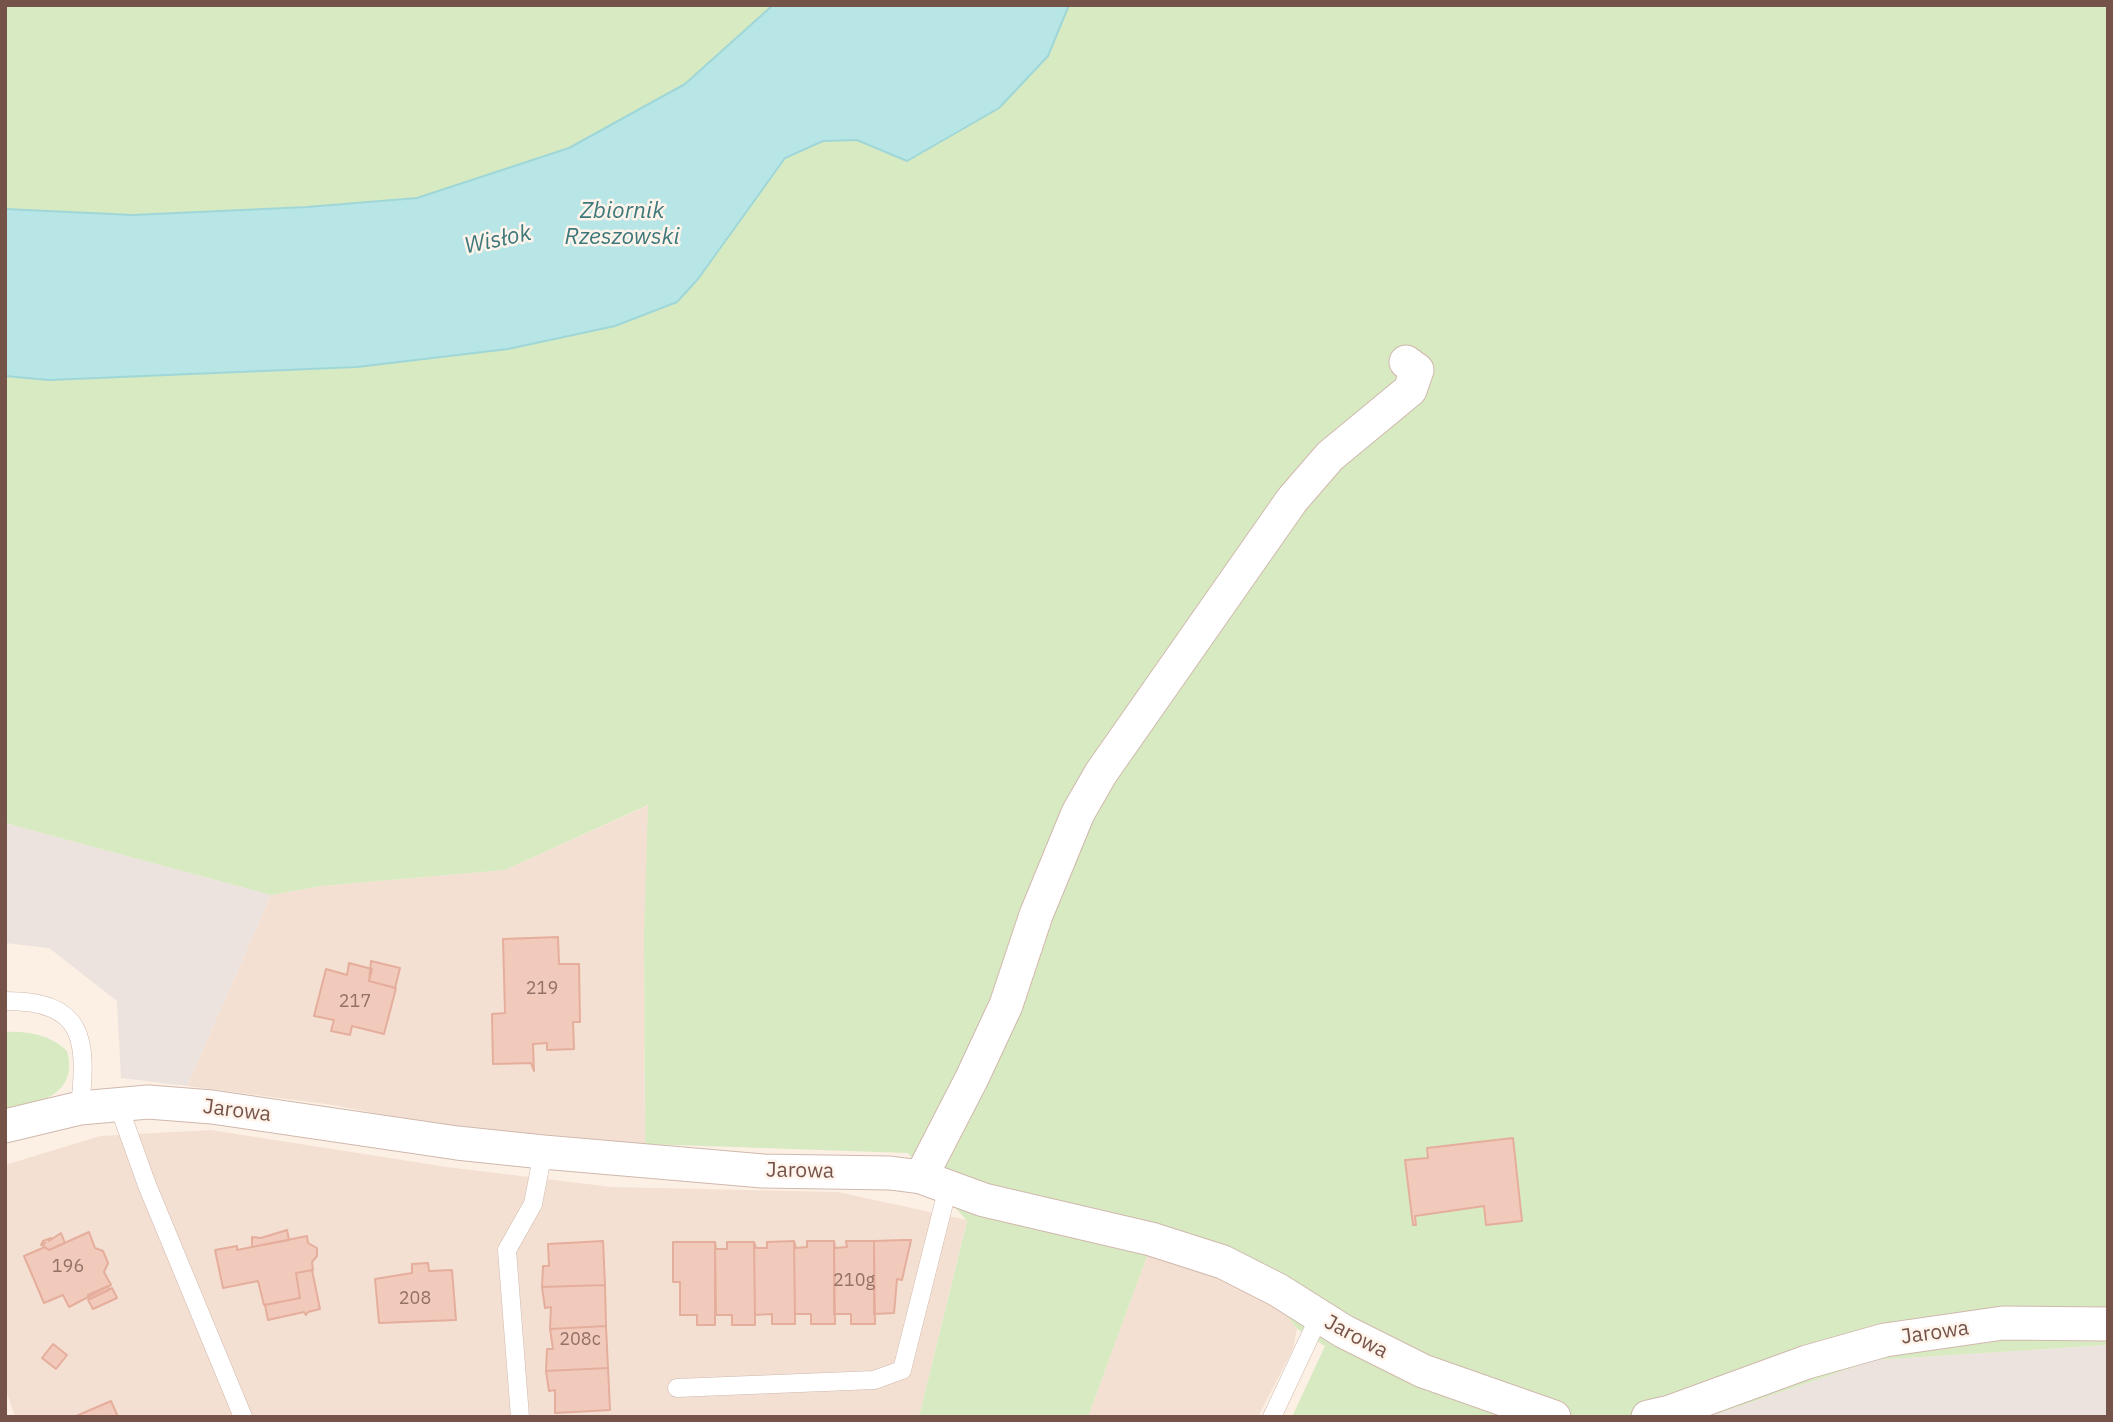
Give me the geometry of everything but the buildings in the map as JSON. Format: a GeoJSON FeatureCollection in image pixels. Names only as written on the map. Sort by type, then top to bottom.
{"type":"FeatureCollection","features":[{"type":"Feature","properties":{"kind":"street"},"geometry":{"type":"LineString","coordinates":[[934,1182],[972,1079],[1006,1005],[1036,915],[1067,839],[1101,773],[1292,500],[1330,457],[1410,390],[1417,370],[1406,362]]}},
{"type":"Feature","properties":{"kind":"street","name":"Jarowa"},"geometry":{"type":"LineString","coordinates":[[5,1126],[80,1108],[148,1102],[212,1107],[457,1143],[543,1152],[763,1171],[890,1173],[934,1182],[1037,1215],[1151,1239],[1223,1262],[1278,1290],[1319,1317],[1423,1371],[1554,1417]]}},
{"type":"Feature","properties":{"kind":"street","name":"Jarowa"},"geometry":{"type":"LineString","coordinates":[[1648,1417],[1670,1412],[1807,1362],[1885,1340],[2003,1323],[2108,1324]]}},
{"type":"Feature","properties":{"kind":"lane"},"geometry":{"type":"LineString","coordinates":[[5,1001],[37,1001],[63,1013],[78,1033],[85,1061],[80,1108]]}},
{"type":"Feature","properties":{"kind":"lane"},"geometry":{"type":"LineString","coordinates":[[118,1104],[147,1185],[243,1417]]}},
{"type":"Feature","properties":{"kind":"lane"},"geometry":{"type":"LineString","coordinates":[[520,1417],[507,1250],[533,1204],[543,1152]]}},
{"type":"Feature","properties":{"kind":"lane"},"geometry":{"type":"LineString","coordinates":[[677,1388],[874,1380],[902,1370],[934,1182]]}},
{"type":"Feature","properties":{"kind":"lane"},"geometry":{"type":"LineString","coordinates":[[1272,1417],[1319,1317]]}},
{"type":"Feature","properties":{"kind":"shaded area"},"geometry":{"type":"Polygon","coordinates":[[[649,805],[644,934],[645,1144],[430,1124],[333,1105],[187,1086],[271,895],[322,886],[505,870],[649,805]]]}},
{"type":"Feature","properties":{"kind":"shaded area"},"geometry":{"type":"Polygon","coordinates":[[[5,823],[271,895],[187,1086],[121,1078],[117,1001],[49,948],[5,943],[5,823]]]}},
{"type":"Feature","properties":{"kind":"shaded area"},"geometry":{"type":"Polygon","coordinates":[[[211,1130],[447,1167],[612,1187],[838,1192],[967,1220],[919,1417],[15,1417],[5,1388],[5,1165],[100,1136],[211,1130]]]}},
{"type":"Feature","properties":{"kind":"shaded area"},"geometry":{"type":"Polygon","coordinates":[[[1149,1251],[1276,1301],[1297,1329],[1293,1349],[1258,1417],[1088,1417],[1149,1251]]]}},
{"type":"Feature","properties":{"kind":"shaded area"},"geometry":{"type":"Polygon","coordinates":[[[2108,1345],[2108,1417],[1708,1417],[1875,1360],[2108,1345]]]}},
{"type":"Feature","properties":{"kind":"green space"},"geometry":{"type":"Polygon","coordinates":[[[5,5],[773,5],[685,84],[569,148],[417,198],[307,207],[133,215],[5,209],[5,5]]]}},
{"type":"Feature","properties":{"kind":"green space"},"geometry":{"type":"Polygon","coordinates":[[[1069,5],[2108,5],[2108,1345],[1875,1360],[1708,1417],[1292,1417],[1325,1346],[1297,1329],[1276,1301],[1149,1251],[1088,1417],[919,1417],[967,1221],[908,1153],[645,1144],[644,934],[648,805],[505,870],[322,886],[271,895],[5,823],[5,376],[49,380],[357,367],[422,360],[677,302],[698,279],[785,158],[823,141],[857,140],[907,161],[1069,5]]]}},
{"type":"Feature","properties":{"kind":"green space"},"geometry":{"type":"Polygon","coordinates":[[[5,1032],[30,1033],[54,1041],[67,1051],[69,1066],[67,1078],[53,1095],[5,1112],[5,1032]]]}},
{"type":"Feature","properties":{"kind":"water","name":"Zbiornik Rzeszowski"},"geometry":{"type":"Polygon","coordinates":[[[773,5],[1069,5],[1048,56],[999,108],[907,161],[857,140],[823,141],[785,158],[698,279],[677,302],[615,326],[508,349],[357,367],[49,380],[5,376],[5,209],[133,215],[307,207],[417,198],[569,148],[685,84],[773,5]]]}},
{"type":"Feature","properties":{"kind":"water label","name":"Wisłok"},"geometry":{"type":"Point","coordinates":[498,240]}}]}
